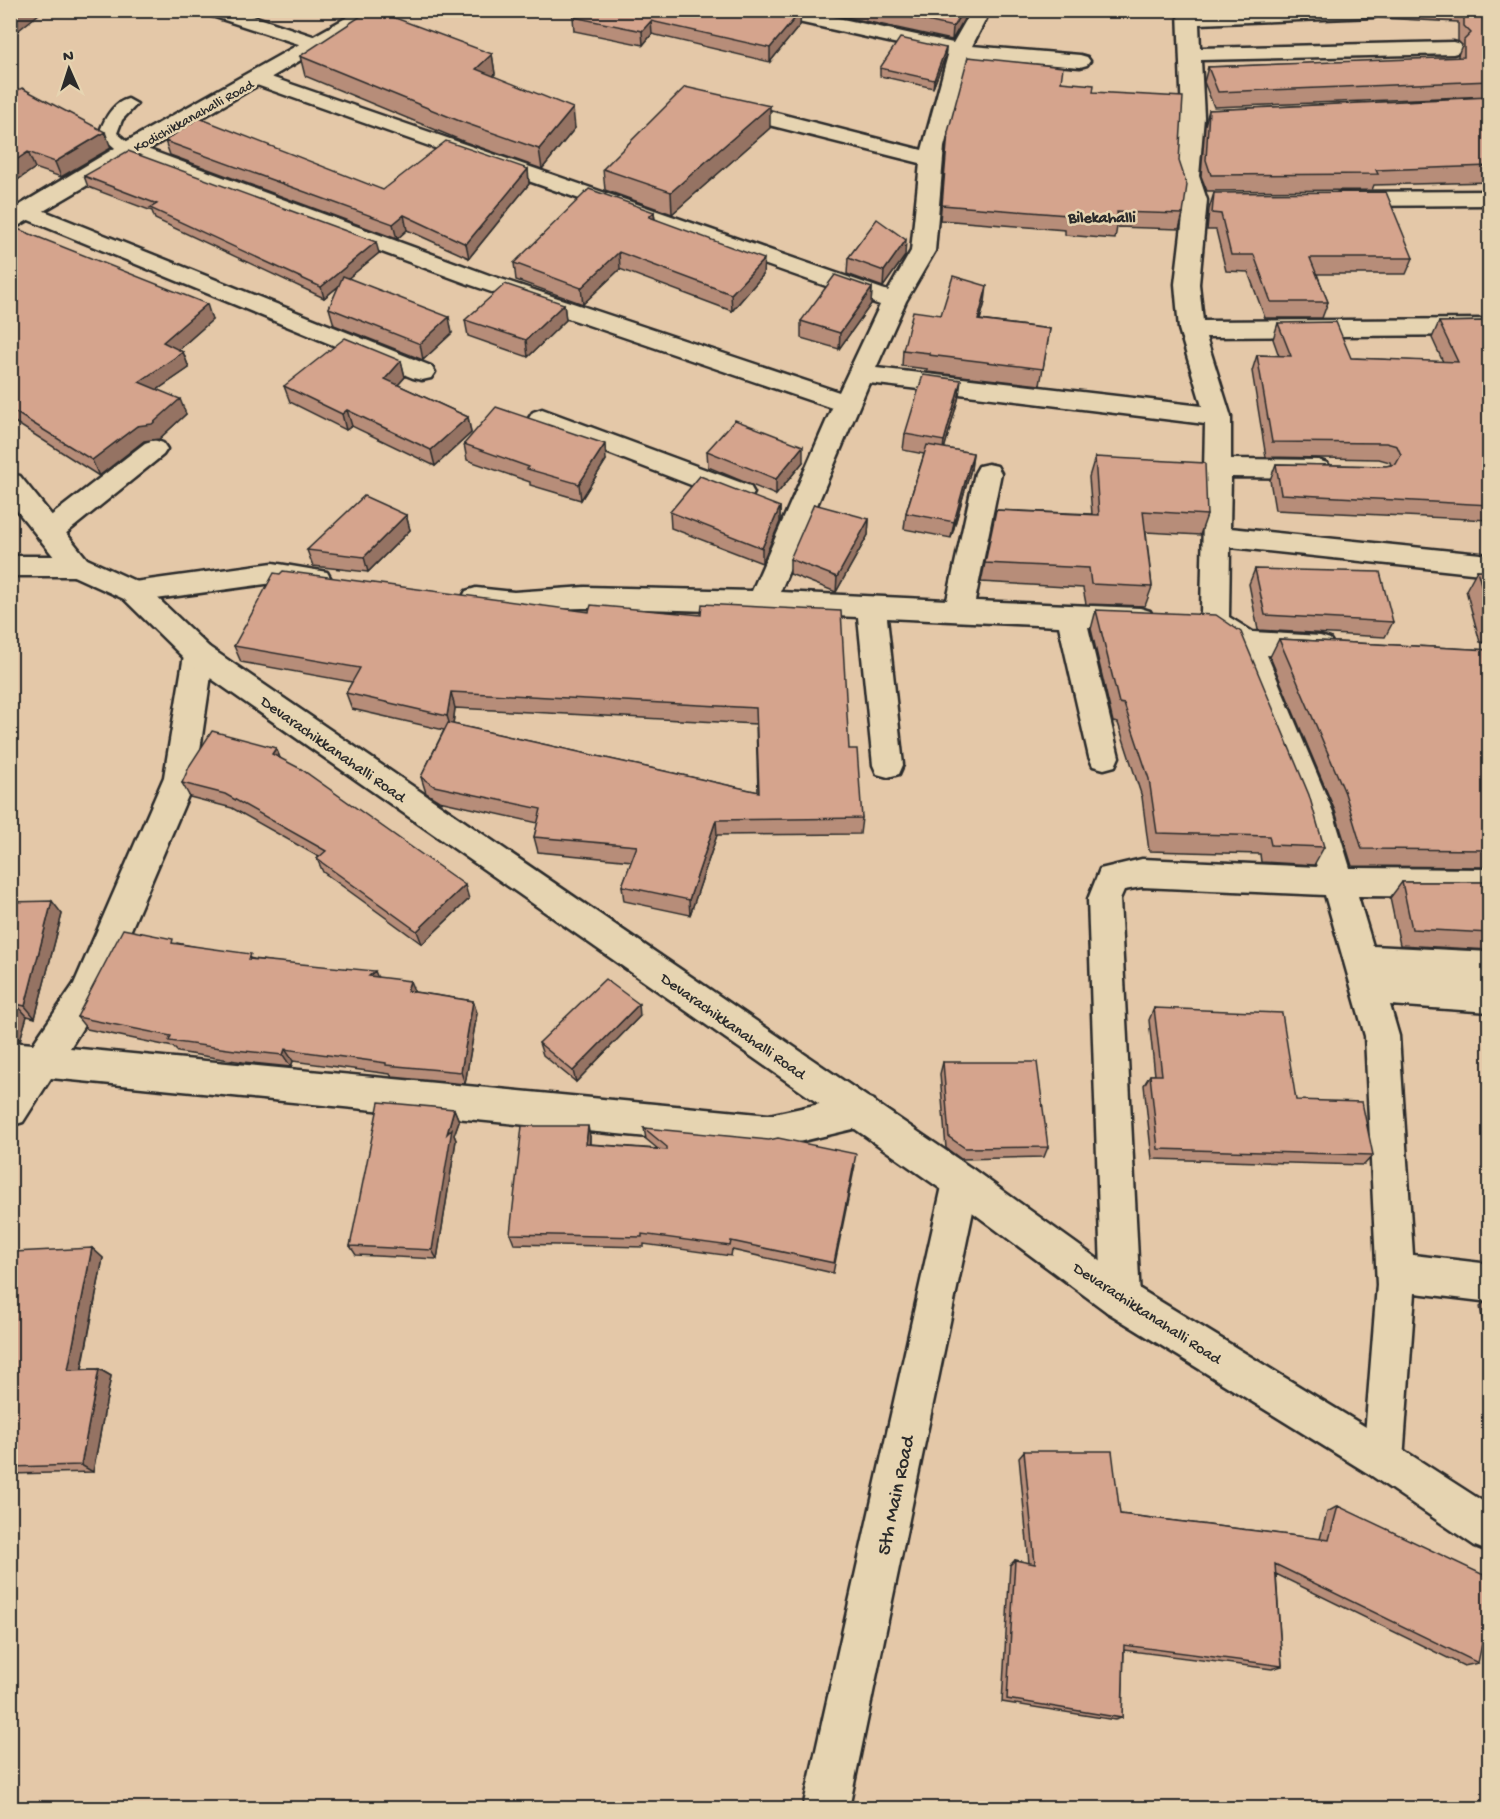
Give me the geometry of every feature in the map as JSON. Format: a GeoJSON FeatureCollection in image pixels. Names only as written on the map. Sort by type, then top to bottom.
{"type":"FeatureCollection","features":[{"type":"Feature","properties":{"kind":"street"},"geometry":{"type":"LineString","coordinates":[[213,10],[318,44]]}},
{"type":"Feature","properties":{"kind":"street","name":"Kodichikkanahalli Road"},"geometry":{"type":"LineString","coordinates":[[19,216],[128,150],[258,79],[376,10]]}},
{"type":"Feature","properties":{"kind":"street"},"geometry":{"type":"LineString","coordinates":[[771,10],[959,51],[1080,61]]}},
{"type":"Feature","properties":{"kind":"street"},"geometry":{"type":"LineString","coordinates":[[1215,622],[1218,417],[1191,328],[1187,284],[1208,200],[1188,176],[1205,116],[1191,54],[1189,14],[1374,11]]}},
{"type":"Feature","properties":{"kind":"street"},"geometry":{"type":"LineString","coordinates":[[762,602],[780,509],[847,404],[894,301],[923,251],[932,159],[959,51],[976,19]]}},
{"type":"Feature","properties":{"kind":"street"},"geometry":{"type":"LineString","coordinates":[[1191,54],[1453,48]]}},
{"type":"Feature","properties":{"kind":"street"},"geometry":{"type":"LineString","coordinates":[[258,79],[894,301]]}},
{"type":"Feature","properties":{"kind":"street"},"geometry":{"type":"LineString","coordinates":[[753,114],[932,159]]}},
{"type":"Feature","properties":{"kind":"street"},"geometry":{"type":"LineString","coordinates":[[128,150],[480,280],[847,404]]}},
{"type":"Feature","properties":{"kind":"street"},"geometry":{"type":"LineString","coordinates":[[1320,200],[1490,198]]}},
{"type":"Feature","properties":{"kind":"street"},"geometry":{"type":"LineString","coordinates":[[19,216],[422,372]]}},
{"type":"Feature","properties":{"kind":"street"},"geometry":{"type":"LineString","coordinates":[[1191,328],[1490,327]]}},
{"type":"Feature","properties":{"kind":"street"},"geometry":{"type":"LineString","coordinates":[[860,374],[1218,417]]}},
{"type":"Feature","properties":{"kind":"street"},"geometry":{"type":"LineString","coordinates":[[542,418],[780,509]]}},
{"type":"Feature","properties":{"kind":"street"},"geometry":{"type":"LineString","coordinates":[[49,532],[154,449]]}},
{"type":"Feature","properties":{"kind":"street"},"geometry":{"type":"LineString","coordinates":[[1217,468],[1345,470]]}},
{"type":"Feature","properties":{"kind":"street"},"geometry":{"type":"LineString","coordinates":[[959,611],[988,473]]}},
{"type":"Feature","properties":{"kind":"street","name":"Devarachikkanahalli Road"},"geometry":{"type":"LineString","coordinates":[[10,483],[77,566],[134,592],[199,655],[962,1182],[1121,1299],[1383,1460],[1490,1531]]}},
{"type":"Feature","properties":{"kind":"street"},"geometry":{"type":"LineString","coordinates":[[1217,536],[1490,565]]}},
{"type":"Feature","properties":{"kind":"street"},"geometry":{"type":"LineString","coordinates":[[10,566],[77,566]]}},
{"type":"Feature","properties":{"kind":"street"},"geometry":{"type":"LineString","coordinates":[[134,592],[273,573],[342,582]]}},
{"type":"Feature","properties":{"kind":"street"},"geometry":{"type":"LineString","coordinates":[[445,595],[514,603],[585,597],[762,602],[1215,622],[1248,643],[1351,648]]}},
{"type":"Feature","properties":{"kind":"street"},"geometry":{"type":"LineString","coordinates":[[871,608],[888,765]]}},
{"type":"Feature","properties":{"kind":"street"},"geometry":{"type":"LineString","coordinates":[[1071,616],[1104,757]]}},
{"type":"Feature","properties":{"kind":"street"},"geometry":{"type":"LineString","coordinates":[[1248,643],[1317,812],[1382,1036],[1395,1272],[1383,1460]]}},
{"type":"Feature","properties":{"kind":"street"},"geometry":{"type":"LineString","coordinates":[[10,1110],[26,1059],[87,993],[180,777],[199,655]]}},
{"type":"Feature","properties":{"kind":"street"},"geometry":{"type":"LineString","coordinates":[[1121,1299],[1104,899],[1112,879],[1142,873],[1338,882],[1490,883]]}},
{"type":"Feature","properties":{"kind":"street"},"geometry":{"type":"LineString","coordinates":[[1364,974],[1490,967]]}},
{"type":"Feature","properties":{"kind":"street"},"geometry":{"type":"LineString","coordinates":[[1364,974],[1490,997]]}},
{"type":"Feature","properties":{"kind":"street"},"geometry":{"type":"LineString","coordinates":[[26,1059],[769,1132],[861,1112]]}},
{"type":"Feature","properties":{"kind":"street","name":"5th Main Road"},"geometry":{"type":"LineString","coordinates":[[826,1809],[962,1182]]}},
{"type":"Feature","properties":{"kind":"street"},"geometry":{"type":"LineString","coordinates":[[1395,1272],[1490,1283]]}},
{"type":"Feature","properties":{"kind":"lane"},"geometry":{"type":"LineString","coordinates":[[128,104],[114,118],[108,134],[128,150]]}},
{"type":"Feature","properties":{"kind":"building"},"geometry":{"type":"Polygon","coordinates":[[[10,10],[18,10],[10,16],[10,10]]]}},
{"type":"Feature","properties":{"kind":"building"},"geometry":{"type":"Polygon","coordinates":[[[370,10],[492,54],[476,69],[573,108],[539,149],[462,122],[300,56],[370,10]]]}},
{"type":"Feature","properties":{"kind":"building"},"geometry":{"type":"Polygon","coordinates":[[[575,10],[801,11],[770,48],[651,21],[642,31],[573,17],[575,10]]]}},
{"type":"Feature","properties":{"kind":"building"},"geometry":{"type":"Polygon","coordinates":[[[878,10],[963,10],[953,27],[878,10]]]}},
{"type":"Feature","properties":{"kind":"building"},"geometry":{"type":"Polygon","coordinates":[[[1464,10],[1490,10],[1490,81],[1218,92],[1208,67],[1464,57],[1464,40],[1471,33],[1464,26],[1464,10]]]}},
{"type":"Feature","properties":{"kind":"building"},"geometry":{"type":"Polygon","coordinates":[[[900,38],[946,48],[934,80],[880,68],[900,38]]]}},
{"type":"Feature","properties":{"kind":"building"},"geometry":{"type":"Polygon","coordinates":[[[968,57],[1063,67],[1061,82],[1094,85],[1093,92],[1183,97],[1179,161],[1187,185],[1183,214],[1117,212],[1118,224],[1068,221],[1067,215],[942,205],[948,132],[968,57]]]}},
{"type":"Feature","properties":{"kind":"building"},"geometry":{"type":"Polygon","coordinates":[[[685,87],[770,106],[671,192],[603,169],[685,87]]]}},
{"type":"Feature","properties":{"kind":"building"},"geometry":{"type":"Polygon","coordinates":[[[22,88],[105,132],[55,162],[28,152],[10,164],[10,94],[22,88]]]}},
{"type":"Feature","properties":{"kind":"building"},"geometry":{"type":"Polygon","coordinates":[[[1490,97],[1490,166],[1376,170],[1378,174],[1211,175],[1206,160],[1209,110],[1490,97]]]}},
{"type":"Feature","properties":{"kind":"building"},"geometry":{"type":"Polygon","coordinates":[[[199,118],[383,190],[446,141],[528,169],[466,244],[404,215],[393,224],[165,141],[199,118]]]}},
{"type":"Feature","properties":{"kind":"building"},"geometry":{"type":"Polygon","coordinates":[[[128,151],[376,242],[321,287],[150,208],[157,204],[84,176],[128,151]]]}},
{"type":"Feature","properties":{"kind":"building"},"geometry":{"type":"Polygon","coordinates":[[[589,189],[654,212],[649,217],[764,259],[731,294],[619,252],[581,288],[514,263],[589,189]]]}},
{"type":"Feature","properties":{"kind":"building"},"geometry":{"type":"Polygon","coordinates":[[[1386,192],[1413,258],[1310,258],[1328,302],[1271,302],[1254,255],[1231,255],[1221,214],[1212,213],[1214,193],[1386,192]]]}},
{"type":"Feature","properties":{"kind":"building"},"geometry":{"type":"Polygon","coordinates":[[[877,219],[906,240],[884,271],[848,258],[877,219]]]}},
{"type":"Feature","properties":{"kind":"building"},"geometry":{"type":"Polygon","coordinates":[[[10,226],[207,304],[163,342],[183,352],[139,382],[180,399],[152,424],[137,426],[92,460],[10,409],[10,226]]]}},
{"type":"Feature","properties":{"kind":"building"},"geometry":{"type":"Polygon","coordinates":[[[835,275],[872,288],[840,333],[801,321],[835,275]]]}},
{"type":"Feature","properties":{"kind":"building"},"geometry":{"type":"Polygon","coordinates":[[[343,276],[449,317],[420,344],[329,308],[343,276]]]}},
{"type":"Feature","properties":{"kind":"building"},"geometry":{"type":"Polygon","coordinates":[[[953,276],[987,286],[978,320],[1050,329],[1043,369],[903,350],[913,311],[941,315],[953,276]]]}},
{"type":"Feature","properties":{"kind":"building"},"geometry":{"type":"Polygon","coordinates":[[[505,284],[564,304],[526,340],[465,320],[505,284]]]}},
{"type":"Feature","properties":{"kind":"building"},"geometry":{"type":"Polygon","coordinates":[[[1490,321],[1490,505],[1281,494],[1276,464],[1386,466],[1396,464],[1401,455],[1397,446],[1386,443],[1272,442],[1257,355],[1291,356],[1278,323],[1336,322],[1351,358],[1458,362],[1439,322],[1490,321]]]}},
{"type":"Feature","properties":{"kind":"building"},"geometry":{"type":"Polygon","coordinates":[[[345,338],[401,361],[385,379],[468,417],[431,450],[347,410],[342,414],[284,386],[345,338]]]}},
{"type":"Feature","properties":{"kind":"building"},"geometry":{"type":"Polygon","coordinates":[[[923,375],[961,380],[944,441],[905,434],[923,375]]]}},
{"type":"Feature","properties":{"kind":"building"},"geometry":{"type":"Polygon","coordinates":[[[496,407],[605,444],[579,484],[527,469],[529,467],[464,444],[496,407]]]}},
{"type":"Feature","properties":{"kind":"building"},"geometry":{"type":"Polygon","coordinates":[[[735,420],[803,446],[776,479],[707,451],[735,420]]]}},
{"type":"Feature","properties":{"kind":"building"},"geometry":{"type":"Polygon","coordinates":[[[927,445],[973,453],[954,522],[906,513],[927,445]]]}},
{"type":"Feature","properties":{"kind":"building"},"geometry":{"type":"Polygon","coordinates":[[[1095,457],[1205,463],[1207,515],[1143,511],[1152,587],[1091,584],[1089,568],[985,563],[996,510],[1099,515],[1095,457]]]}},
{"type":"Feature","properties":{"kind":"building"},"geometry":{"type":"Polygon","coordinates":[[[700,476],[780,507],[762,548],[670,512],[700,476]]]}},
{"type":"Feature","properties":{"kind":"building"},"geometry":{"type":"Polygon","coordinates":[[[364,496],[406,515],[364,557],[307,550],[364,496]]]}},
{"type":"Feature","properties":{"kind":"building"},"geometry":{"type":"Polygon","coordinates":[[[814,504],[869,519],[837,577],[790,559],[814,504]]]}},
{"type":"Feature","properties":{"kind":"building"},"geometry":{"type":"Polygon","coordinates":[[[1255,569],[1380,572],[1393,622],[1265,615],[1255,569]]]}},
{"type":"Feature","properties":{"kind":"building"},"geometry":{"type":"Polygon","coordinates":[[[1477,570],[1490,571],[1490,616],[1477,570]]]}},
{"type":"Feature","properties":{"kind":"building"},"geometry":{"type":"Polygon","coordinates":[[[283,571],[589,612],[591,605],[701,615],[702,604],[841,611],[849,749],[857,749],[862,818],[716,820],[689,900],[622,886],[637,846],[534,837],[541,809],[434,786],[421,777],[448,723],[759,792],[756,708],[451,692],[447,716],[346,693],[360,668],[234,646],[274,573],[280,574],[283,571]]]}},
{"type":"Feature","properties":{"kind":"building"},"geometry":{"type":"Polygon","coordinates":[[[1096,610],[1216,615],[1241,632],[1309,795],[1324,847],[1271,845],[1269,836],[1157,833],[1149,779],[1124,704],[1119,703],[1096,610]]]}},
{"type":"Feature","properties":{"kind":"building"},"geometry":{"type":"Polygon","coordinates":[[[1279,639],[1490,650],[1490,850],[1362,849],[1345,793],[1279,639]]]}},
{"type":"Feature","properties":{"kind":"building"},"geometry":{"type":"Polygon","coordinates":[[[212,731],[276,748],[272,754],[301,769],[465,885],[417,931],[317,859],[326,851],[225,794],[182,783],[190,765],[212,731]]]}},
{"type":"Feature","properties":{"kind":"building"},"geometry":{"type":"Polygon","coordinates":[[[1402,882],[1490,882],[1490,933],[1412,929],[1402,882]]]}},
{"type":"Feature","properties":{"kind":"building"},"geometry":{"type":"Polygon","coordinates":[[[52,901],[25,1006],[16,1004],[10,1022],[10,902],[52,901]]]}},
{"type":"Feature","properties":{"kind":"building"},"geometry":{"type":"Polygon","coordinates":[[[123,929],[173,939],[172,943],[251,954],[249,959],[375,971],[369,976],[410,981],[407,991],[473,1001],[461,1072],[386,1065],[386,1063],[285,1049],[283,1055],[169,1041],[171,1036],[77,1017],[123,929]]]}},
{"type":"Feature","properties":{"kind":"building"},"geometry":{"type":"Polygon","coordinates":[[[605,979],[639,1004],[573,1071],[539,1043],[605,979]]]}},
{"type":"Feature","properties":{"kind":"building"},"geometry":{"type":"Polygon","coordinates":[[[1154,1008],[1282,1013],[1296,1100],[1362,1102],[1373,1155],[1158,1149],[1150,1075],[1162,1075],[1154,1008]]]}},
{"type":"Feature","properties":{"kind":"building"},"geometry":{"type":"Polygon","coordinates":[[[943,1062],[1037,1062],[1048,1147],[965,1148],[949,1137],[943,1062]]]}},
{"type":"Feature","properties":{"kind":"building"},"geometry":{"type":"Polygon","coordinates":[[[379,1102],[454,1109],[447,1134],[452,1129],[432,1250],[350,1246],[379,1102]]]}},
{"type":"Feature","properties":{"kind":"building"},"geometry":{"type":"Polygon","coordinates":[[[522,1126],[588,1126],[586,1144],[667,1150],[667,1147],[644,1128],[769,1140],[778,1138],[856,1154],[834,1263],[731,1241],[730,1246],[642,1234],[642,1237],[510,1234],[522,1126]]]}},
{"type":"Feature","properties":{"kind":"building"},"geometry":{"type":"Polygon","coordinates":[[[92,1248],[68,1370],[99,1369],[81,1465],[10,1467],[10,1268],[14,1252],[92,1248]]]}},
{"type":"Feature","properties":{"kind":"building"},"geometry":{"type":"Polygon","coordinates":[[[1024,1451],[1112,1451],[1120,1514],[1329,1540],[1338,1506],[1490,1578],[1490,1605],[1478,1663],[1275,1564],[1282,1666],[1124,1645],[1122,1718],[1007,1699],[1015,1560],[1035,1564],[1024,1451]]]}},
{"type":"Feature","properties":{"kind":"district","name":"Bilekahalli"},"geometry":{"type":"Point","coordinates":[1102,216]}}]}
